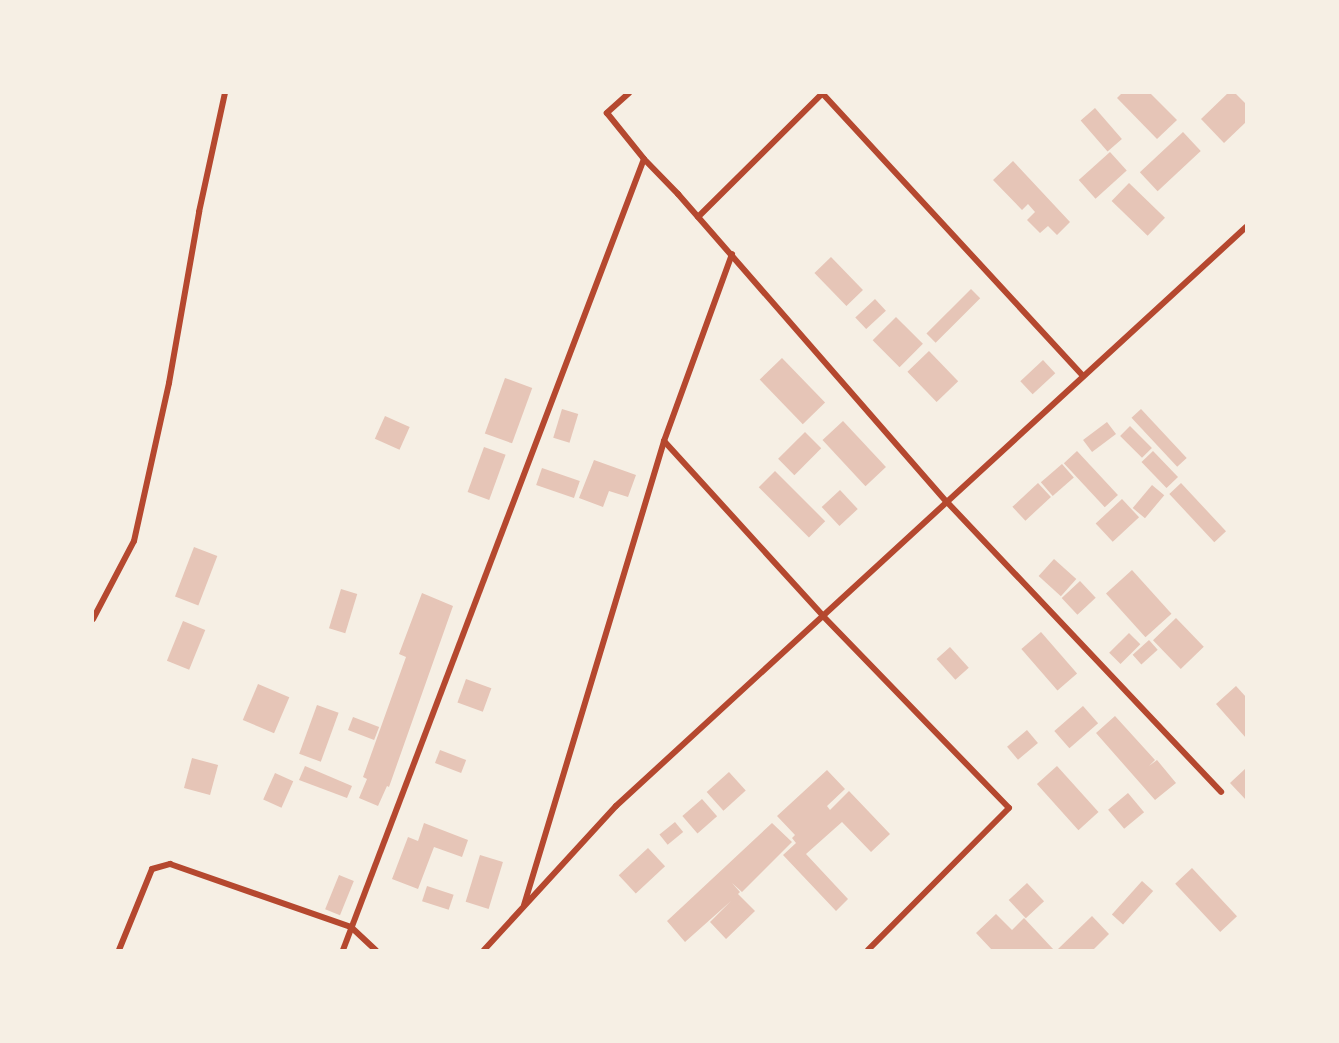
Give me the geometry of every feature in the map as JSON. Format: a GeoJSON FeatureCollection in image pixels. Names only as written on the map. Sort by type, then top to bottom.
{"type":"FeatureCollection","features":[{"type":"Feature","properties":{"kind":"street"},"geometry":{"type":"LineString","coordinates":[[93,619],[134,541],[169,383],[199,212],[225,93]]}},
{"type":"Feature","properties":{"kind":"street"},"geometry":{"type":"LineString","coordinates":[[629,93],[607,113],[644,159],[732,254],[947,502],[1221,792]]}},
{"type":"Feature","properties":{"kind":"street"},"geometry":{"type":"LineString","coordinates":[[698,218],[822,93],[1083,376]]}},
{"type":"Feature","properties":{"kind":"street"},"geometry":{"type":"LineString","coordinates":[[343,950],[644,159]]}},
{"type":"Feature","properties":{"kind":"street"},"geometry":{"type":"LineString","coordinates":[[484,950],[616,806],[1246,227]]}},
{"type":"Feature","properties":{"kind":"street"},"geometry":{"type":"LineString","coordinates":[[524,907],[664,441],[732,254]]}},
{"type":"Feature","properties":{"kind":"street"},"geometry":{"type":"LineString","coordinates":[[664,441],[823,616],[1009,808],[867,950]]}},
{"type":"Feature","properties":{"kind":"street"},"geometry":{"type":"LineString","coordinates":[[119,950],[152,869],[170,864],[351,927],[376,950]]}},
{"type":"Feature","properties":{"kind":"building"},"geometry":{"type":"Polygon","coordinates":[[[1122,93],[1150,93],[1177,120],[1157,139],[1117,98],[1122,93]]]}},
{"type":"Feature","properties":{"kind":"building"},"geometry":{"type":"Polygon","coordinates":[[[1228,93],[1235,93],[1246,104],[1246,122],[1224,143],[1201,119],[1228,93]]]}},
{"type":"Feature","properties":{"kind":"building"},"geometry":{"type":"Polygon","coordinates":[[[1095,108],[1122,139],[1108,151],[1081,120],[1095,108]]]}},
{"type":"Feature","properties":{"kind":"building"},"geometry":{"type":"Polygon","coordinates":[[[1183,132],[1201,151],[1158,191],[1140,172],[1183,132]]]}},
{"type":"Feature","properties":{"kind":"building"},"geometry":{"type":"Polygon","coordinates":[[[1110,152],[1127,171],[1096,199],[1079,180],[1110,152]]]}},
{"type":"Feature","properties":{"kind":"building"},"geometry":{"type":"Polygon","coordinates":[[[1013,161],[1070,222],[1057,235],[1048,226],[1040,233],[1027,220],[1035,212],[1028,204],[1022,210],[993,180],[1013,161]]]}},
{"type":"Feature","properties":{"kind":"building"},"geometry":{"type":"Polygon","coordinates":[[[1129,183],[1165,218],[1148,236],[1112,201],[1129,183]]]}},
{"type":"Feature","properties":{"kind":"building"},"geometry":{"type":"Polygon","coordinates":[[[831,257],[863,290],[846,306],[814,273],[831,257]]]}},
{"type":"Feature","properties":{"kind":"building"},"geometry":{"type":"Polygon","coordinates":[[[971,289],[980,298],[936,343],[926,334],[971,289]]]}},
{"type":"Feature","properties":{"kind":"building"},"geometry":{"type":"Polygon","coordinates":[[[875,299],[886,311],[866,329],[855,317],[875,299]]]}},
{"type":"Feature","properties":{"kind":"building"},"geometry":{"type":"Polygon","coordinates":[[[896,317],[923,344],[900,367],[873,340],[896,317]]]}},
{"type":"Feature","properties":{"kind":"building"},"geometry":{"type":"Polygon","coordinates":[[[929,351],[958,381],[937,402],[907,372],[929,351]]]}},
{"type":"Feature","properties":{"kind":"building"},"geometry":{"type":"Polygon","coordinates":[[[782,358],[825,403],[803,424],[760,380],[782,358]]]}},
{"type":"Feature","properties":{"kind":"building"},"geometry":{"type":"Polygon","coordinates":[[[1043,360],[1055,373],[1033,394],[1020,381],[1043,360]]]}},
{"type":"Feature","properties":{"kind":"building"},"geometry":{"type":"Polygon","coordinates":[[[505,378],[532,388],[512,443],[485,433],[505,378]]]}},
{"type":"Feature","properties":{"kind":"building"},"geometry":{"type":"Polygon","coordinates":[[[562,409],[578,414],[569,443],[553,438],[562,409]]]}},
{"type":"Feature","properties":{"kind":"building"},"geometry":{"type":"Polygon","coordinates":[[[1141,409],[1187,458],[1177,467],[1131,418],[1141,409]]]}},
{"type":"Feature","properties":{"kind":"building"},"geometry":{"type":"Polygon","coordinates":[[[385,416],[410,427],[399,450],[375,439],[385,416]]]}},
{"type":"Feature","properties":{"kind":"building"},"geometry":{"type":"Polygon","coordinates":[[[843,421],[886,467],[865,486],[823,440],[843,421]]]}},
{"type":"Feature","properties":{"kind":"building"},"geometry":{"type":"Polygon","coordinates":[[[1107,422],[1116,434],[1092,452],[1083,440],[1107,422]]]}},
{"type":"Feature","properties":{"kind":"building"},"geometry":{"type":"Polygon","coordinates":[[[1130,426],[1152,448],[1142,458],[1120,436],[1130,426]]]}},
{"type":"Feature","properties":{"kind":"building"},"geometry":{"type":"Polygon","coordinates":[[[805,432],[821,448],[794,475],[778,459],[805,432]]]}},
{"type":"Feature","properties":{"kind":"building"},"geometry":{"type":"Polygon","coordinates":[[[484,447],[506,455],[489,500],[468,492],[484,447]]]}},
{"type":"Feature","properties":{"kind":"building"},"geometry":{"type":"Polygon","coordinates":[[[1077,451],[1118,495],[1105,507],[1064,463],[1077,451]]]}},
{"type":"Feature","properties":{"kind":"building"},"geometry":{"type":"Polygon","coordinates":[[[1153,451],[1178,477],[1166,488],[1141,462],[1153,451]]]}},
{"type":"Feature","properties":{"kind":"building"},"geometry":{"type":"Polygon","coordinates":[[[594,460],[636,475],[628,497],[609,491],[603,507],[579,498],[594,460]]]}},
{"type":"Feature","properties":{"kind":"building"},"geometry":{"type":"Polygon","coordinates":[[[1062,464],[1074,478],[1053,496],[1041,482],[1062,464]]]}},
{"type":"Feature","properties":{"kind":"building"},"geometry":{"type":"Polygon","coordinates":[[[542,468],[580,481],[574,498],[536,485],[542,468]]]}},
{"type":"Feature","properties":{"kind":"building"},"geometry":{"type":"Polygon","coordinates":[[[775,471],[825,521],[809,537],[759,487],[775,471]]]}},
{"type":"Feature","properties":{"kind":"building"},"geometry":{"type":"Polygon","coordinates":[[[1038,483],[1051,497],[1025,521],[1012,507],[1038,483]]]}},
{"type":"Feature","properties":{"kind":"building"},"geometry":{"type":"Polygon","coordinates":[[[1181,483],[1226,531],[1214,542],[1169,494],[1181,483]]]}},
{"type":"Feature","properties":{"kind":"building"},"geometry":{"type":"Polygon","coordinates":[[[1152,485],[1164,495],[1145,518],[1133,508],[1152,485]]]}},
{"type":"Feature","properties":{"kind":"building"},"geometry":{"type":"Polygon","coordinates":[[[840,490],[858,509],[839,526],[822,507],[840,490]]]}},
{"type":"Feature","properties":{"kind":"building"},"geometry":{"type":"Polygon","coordinates":[[[1122,499],[1139,517],[1113,542],[1096,524],[1122,499]]]}},
{"type":"Feature","properties":{"kind":"building"},"geometry":{"type":"Polygon","coordinates":[[[194,547],[217,556],[198,605],[175,596],[194,547]]]}},
{"type":"Feature","properties":{"kind":"building"},"geometry":{"type":"Polygon","coordinates":[[[1054,559],[1076,579],[1061,596],[1039,576],[1054,559]]]}},
{"type":"Feature","properties":{"kind":"building"},"geometry":{"type":"Polygon","coordinates":[[[1132,570],[1171,614],[1145,637],[1106,593],[1132,570]]]}},
{"type":"Feature","properties":{"kind":"building"},"geometry":{"type":"Polygon","coordinates":[[[1080,581],[1096,598],[1077,615],[1062,598],[1080,581]]]}},
{"type":"Feature","properties":{"kind":"building"},"geometry":{"type":"Polygon","coordinates":[[[341,589],[357,594],[345,633],[329,628],[341,589]]]}},
{"type":"Feature","properties":{"kind":"building"},"geometry":{"type":"Polygon","coordinates":[[[422,593],[453,606],[389,787],[387,786],[378,806],[359,798],[367,779],[363,777],[406,657],[399,654],[422,593]]]}},
{"type":"Feature","properties":{"kind":"building"},"geometry":{"type":"Polygon","coordinates":[[[1176,618],[1204,647],[1181,669],[1153,640],[1176,618]]]}},
{"type":"Feature","properties":{"kind":"building"},"geometry":{"type":"Polygon","coordinates":[[[183,621],[205,630],[189,670],[167,661],[183,621]]]}},
{"type":"Feature","properties":{"kind":"building"},"geometry":{"type":"Polygon","coordinates":[[[1041,632],[1077,674],[1057,691],[1021,649],[1041,632]]]}},
{"type":"Feature","properties":{"kind":"building"},"geometry":{"type":"Polygon","coordinates":[[[1129,633],[1140,644],[1121,664],[1109,653],[1129,633]]]}},
{"type":"Feature","properties":{"kind":"building"},"geometry":{"type":"Polygon","coordinates":[[[1149,640],[1158,650],[1141,664],[1133,655],[1149,640]]]}},
{"type":"Feature","properties":{"kind":"building"},"geometry":{"type":"Polygon","coordinates":[[[950,647],[969,668],[955,680],[937,659],[950,647]]]}},
{"type":"Feature","properties":{"kind":"building"},"geometry":{"type":"Polygon","coordinates":[[[466,679],[491,688],[483,712],[457,702],[466,679]]]}},
{"type":"Feature","properties":{"kind":"building"},"geometry":{"type":"Polygon","coordinates":[[[258,684],[289,697],[274,733],[243,720],[258,684]]]}},
{"type":"Feature","properties":{"kind":"building"},"geometry":{"type":"Polygon","coordinates":[[[1236,686],[1246,697],[1246,738],[1216,704],[1236,686]]]}},
{"type":"Feature","properties":{"kind":"building"},"geometry":{"type":"Polygon","coordinates":[[[317,705],[339,713],[321,762],[299,754],[317,705]]]}},
{"type":"Feature","properties":{"kind":"building"},"geometry":{"type":"Polygon","coordinates":[[[1083,706],[1098,723],[1069,748],[1054,731],[1083,706]]]}},
{"type":"Feature","properties":{"kind":"building"},"geometry":{"type":"Polygon","coordinates":[[[1115,716],[1155,760],[1149,766],[1157,760],[1176,783],[1155,800],[1096,733],[1115,716]]]}},
{"type":"Feature","properties":{"kind":"building"},"geometry":{"type":"Polygon","coordinates":[[[353,717],[379,727],[374,740],[348,730],[353,717]]]}},
{"type":"Feature","properties":{"kind":"building"},"geometry":{"type":"Polygon","coordinates":[[[1027,730],[1038,743],[1018,760],[1007,747],[1027,730]]]}},
{"type":"Feature","properties":{"kind":"building"},"geometry":{"type":"Polygon","coordinates":[[[440,750],[466,760],[461,773],[435,763],[440,750]]]}},
{"type":"Feature","properties":{"kind":"building"},"geometry":{"type":"Polygon","coordinates":[[[192,758],[218,765],[210,795],[184,788],[192,758]]]}},
{"type":"Feature","properties":{"kind":"building"},"geometry":{"type":"Polygon","coordinates":[[[305,766],[352,786],[347,798],[299,780],[305,766]]]}},
{"type":"Feature","properties":{"kind":"building"},"geometry":{"type":"Polygon","coordinates":[[[1057,766],[1098,812],[1078,830],[1037,784],[1057,766]]]}},
{"type":"Feature","properties":{"kind":"building"},"geometry":{"type":"Polygon","coordinates":[[[1246,768],[1246,800],[1230,783],[1246,768]]]}},
{"type":"Feature","properties":{"kind":"building"},"geometry":{"type":"Polygon","coordinates":[[[827,770],[845,789],[827,806],[830,810],[849,791],[890,834],[871,852],[842,822],[806,854],[848,899],[836,911],[783,855],[796,843],[792,838],[795,835],[777,816],[827,770]]]}},
{"type":"Feature","properties":{"kind":"building"},"geometry":{"type":"Polygon","coordinates":[[[729,772],[746,791],[723,811],[707,792],[729,772]]]}},
{"type":"Feature","properties":{"kind":"building"},"geometry":{"type":"Polygon","coordinates":[[[275,773],[293,781],[281,808],[263,799],[275,773]]]}},
{"type":"Feature","properties":{"kind":"building"},"geometry":{"type":"Polygon","coordinates":[[[1128,793],[1144,812],[1124,829],[1108,810],[1128,793]]]}},
{"type":"Feature","properties":{"kind":"building"},"geometry":{"type":"Polygon","coordinates":[[[702,799],[717,816],[697,833],[682,816],[702,799]]]}},
{"type":"Feature","properties":{"kind":"building"},"geometry":{"type":"Polygon","coordinates":[[[675,822],[683,832],[668,845],[659,835],[675,822]]]}},
{"type":"Feature","properties":{"kind":"building"},"geometry":{"type":"Polygon","coordinates":[[[424,823],[468,840],[462,857],[434,847],[418,889],[392,879],[408,837],[418,841],[424,823]]]}},
{"type":"Feature","properties":{"kind":"building"},"geometry":{"type":"Polygon","coordinates":[[[772,823],[792,842],[742,892],[732,883],[740,892],[738,894],[755,911],[726,939],[710,922],[731,901],[685,942],[667,921],[772,823]]]}},
{"type":"Feature","properties":{"kind":"building"},"geometry":{"type":"Polygon","coordinates":[[[648,848],[665,866],[636,894],[619,875],[648,848]]]}},
{"type":"Feature","properties":{"kind":"building"},"geometry":{"type":"Polygon","coordinates":[[[480,855],[503,862],[489,909],[466,902],[480,855]]]}},
{"type":"Feature","properties":{"kind":"building"},"geometry":{"type":"Polygon","coordinates":[[[1192,868],[1237,916],[1220,932],[1175,884],[1192,868]]]}},
{"type":"Feature","properties":{"kind":"building"},"geometry":{"type":"Polygon","coordinates":[[[339,875],[354,881],[340,915],[325,909],[339,875]]]}},
{"type":"Feature","properties":{"kind":"building"},"geometry":{"type":"Polygon","coordinates":[[[1142,881],[1153,891],[1123,924],[1112,914],[1142,881]]]}},
{"type":"Feature","properties":{"kind":"building"},"geometry":{"type":"Polygon","coordinates":[[[1027,883],[1044,901],[1026,918],[1009,900],[1027,883]]]}},
{"type":"Feature","properties":{"kind":"building"},"geometry":{"type":"Polygon","coordinates":[[[427,886],[454,895],[449,910],[422,901],[427,886]]]}},
{"type":"Feature","properties":{"kind":"building"},"geometry":{"type":"Polygon","coordinates":[[[996,914],[1012,930],[1024,918],[1054,950],[992,950],[976,933],[996,914]]]}},
{"type":"Feature","properties":{"kind":"building"},"geometry":{"type":"Polygon","coordinates":[[[1092,916],[1109,934],[1093,950],[1057,950],[1092,916]]]}}]}
